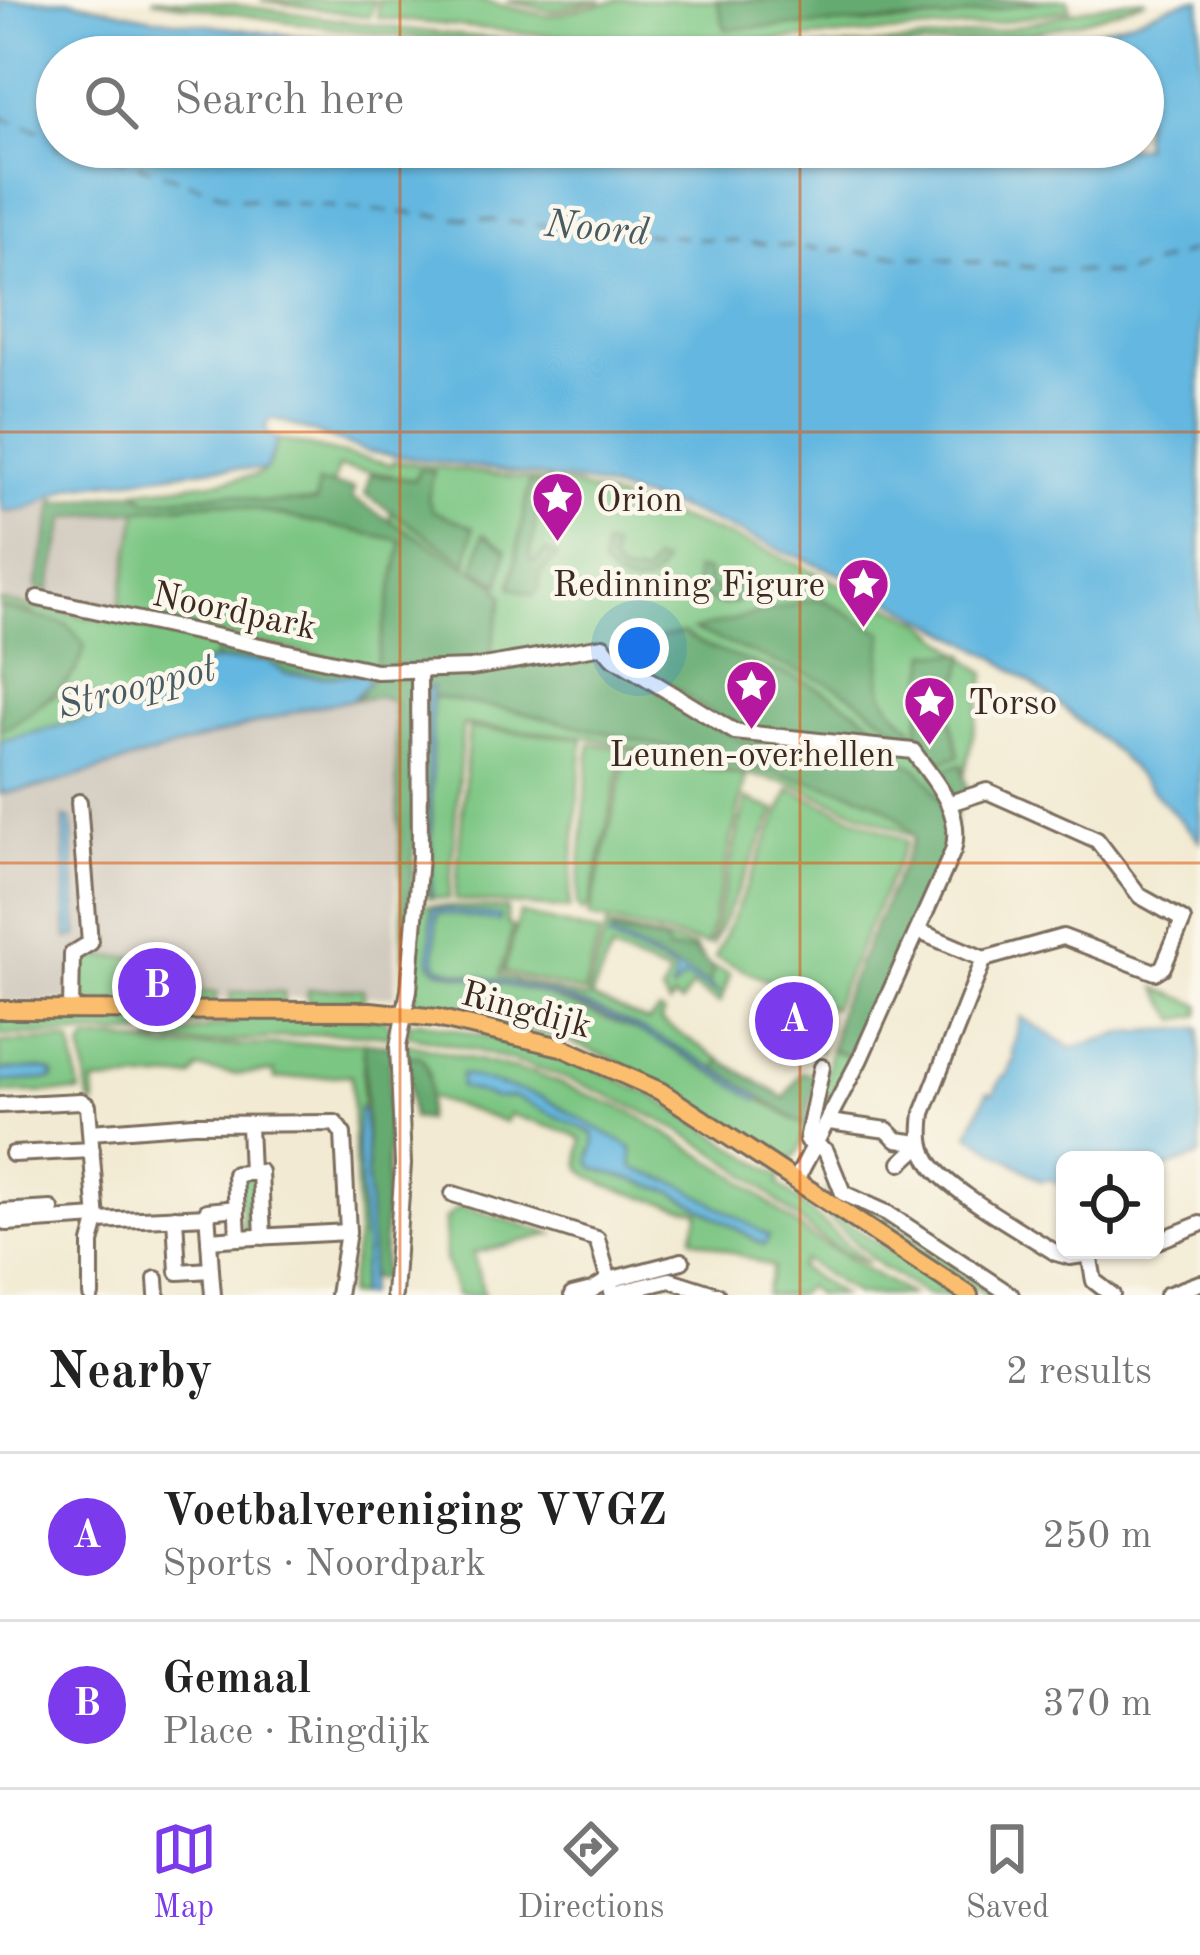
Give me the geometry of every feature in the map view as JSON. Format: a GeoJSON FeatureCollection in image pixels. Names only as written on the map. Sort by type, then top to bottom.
{"type":"FeatureCollection","features":[{"type":"Feature","properties":{"kind":"main road","name":"Ringdijk"},"geometry":{"type":"LineString","coordinates":[[0,1010],[71,1010],[400,1031],[494,1029],[561,1047],[660,1091],[969,1295]]}},
{"type":"Feature","properties":{"kind":"street","name":"Noordpark"},"geometry":{"type":"LineString","coordinates":[[38,598],[376,670],[419,672],[497,665],[603,646],[612,657],[734,732],[913,751],[950,803]]}},
{"type":"Feature","properties":{"kind":"street"},"geometry":{"type":"LineString","coordinates":[[394,1295],[403,1165],[400,1031],[419,878],[419,672]]}},
{"type":"Feature","properties":{"kind":"street"},"geometry":{"type":"LineString","coordinates":[[796,1180],[829,1122],[956,839],[950,803],[987,791],[1096,840],[1140,896],[1183,920],[1162,967],[1155,972],[1063,937],[983,959],[918,931]]}},
{"type":"Feature","properties":{"kind":"street"},"geometry":{"type":"LineString","coordinates":[[71,1010],[72,955],[90,943],[79,802]]}},
{"type":"Feature","properties":{"kind":"street"},"geometry":{"type":"LineString","coordinates":[[983,959],[923,1113],[921,1137],[927,1158],[944,1178],[1056,1252]]}},
{"type":"Feature","properties":{"kind":"street"},"geometry":{"type":"LineString","coordinates":[[822,1067],[807,1138],[826,1151],[843,1193],[887,1214],[1011,1295]]}},
{"type":"Feature","properties":{"kind":"street"},"geometry":{"type":"LineString","coordinates":[[0,1105],[86,1102],[97,1219],[91,1243],[91,1295]]}},
{"type":"Feature","properties":{"kind":"street"},"geometry":{"type":"LineString","coordinates":[[91,1132],[194,1124],[329,1122],[341,1127],[348,1232],[338,1295]]}},
{"type":"Feature","properties":{"kind":"street"},"geometry":{"type":"LineString","coordinates":[[829,1122],[887,1130],[897,1140],[912,1142],[914,1151],[901,1163]]}},
{"type":"Feature","properties":{"kind":"street"},"geometry":{"type":"LineString","coordinates":[[249,1126],[251,1173]]}},
{"type":"Feature","properties":{"kind":"street"},"geometry":{"type":"LineString","coordinates":[[13,1154],[92,1150]]}},
{"type":"Feature","properties":{"kind":"street"},"geometry":{"type":"LineString","coordinates":[[238,1238],[235,1174],[260,1172],[263,1237]]}},
{"type":"Feature","properties":{"kind":"street"},"geometry":{"type":"LineString","coordinates":[[453,1195],[597,1239],[612,1290]]}},
{"type":"Feature","properties":{"kind":"street"},"geometry":{"type":"LineString","coordinates":[[213,1295],[208,1210],[236,1208]]}},
{"type":"Feature","properties":{"kind":"street"},"geometry":{"type":"LineString","coordinates":[[3,1212],[51,1209],[52,1220],[208,1216]]}},
{"type":"Feature","properties":{"kind":"street"},"geometry":{"type":"LineString","coordinates":[[175,1217],[178,1272],[211,1270]]}},
{"type":"Feature","properties":{"kind":"street"},"geometry":{"type":"LineString","coordinates":[[1164,1238],[1200,1224]]}},
{"type":"Feature","properties":{"kind":"street"},"geometry":{"type":"LineString","coordinates":[[209,1240],[348,1232]]}},
{"type":"Feature","properties":{"kind":"street"},"geometry":{"type":"LineString","coordinates":[[1090,1259],[1094,1281],[1112,1295]]}},
{"type":"Feature","properties":{"kind":"street"},"geometry":{"type":"LineString","coordinates":[[612,1290],[682,1262]]}},
{"type":"Feature","properties":{"kind":"street"},"geometry":{"type":"LineString","coordinates":[[658,1268],[670,1280],[717,1295]]}},
{"type":"Feature","properties":{"kind":"street"},"geometry":{"type":"LineString","coordinates":[[572,1295],[670,1280]]}},
{"type":"Feature","properties":{"kind":"street"},"geometry":{"type":"LineString","coordinates":[[1167,1295],[1200,1283]]}},
{"type":"Feature","properties":{"kind":"shaded area"},"geometry":{"type":"Polygon","coordinates":[[[55,499],[36,588],[50,591],[65,518],[138,510],[118,613],[124,621],[0,601],[0,510],[55,499]]]}},
{"type":"Feature","properties":{"kind":"shaded area"},"geometry":{"type":"Polygon","coordinates":[[[398,687],[395,996],[0,1003],[0,767],[398,687]]]}},
{"type":"Feature","properties":{"kind":"green space"},"geometry":{"type":"Polygon","coordinates":[[[152,0],[244,6],[477,36],[397,36],[152,0]]]}},
{"type":"Feature","properties":{"kind":"green space"},"geometry":{"type":"Polygon","coordinates":[[[260,0],[374,0],[370,17],[260,0]]]}},
{"type":"Feature","properties":{"kind":"green space"},"geometry":{"type":"Polygon","coordinates":[[[378,0],[478,0],[548,16],[619,0],[717,0],[726,29],[948,19],[1044,0],[1068,0],[1071,9],[976,27],[838,36],[555,36],[378,18],[378,0]]]}},
{"type":"Feature","properties":{"kind":"green space"},"geometry":{"type":"Polygon","coordinates":[[[507,0],[602,0],[550,11],[507,0]]]}},
{"type":"Feature","properties":{"kind":"green space"},"geometry":{"type":"Polygon","coordinates":[[[717,0],[1044,0],[948,19],[725,29],[717,0]]]}},
{"type":"Feature","properties":{"kind":"green space"},"geometry":{"type":"Polygon","coordinates":[[[1147,0],[1075,23],[1011,36],[955,36],[1147,0]]]}},
{"type":"Feature","properties":{"kind":"green space"},"geometry":{"type":"Polygon","coordinates":[[[278,439],[392,465],[393,461],[572,485],[770,552],[923,622],[986,674],[948,851],[791,784],[587,737],[463,725],[449,899],[429,898],[422,883],[422,700],[386,696],[387,618],[375,668],[118,613],[138,510],[218,502],[390,538],[392,475],[338,467],[333,485],[318,483],[316,502],[263,502],[230,493],[147,500],[135,491],[254,476],[267,466],[278,439]]]}},
{"type":"Feature","properties":{"kind":"green space"},"geometry":{"type":"Polygon","coordinates":[[[419,469],[434,471],[428,498],[432,510],[473,528],[467,563],[365,494],[370,474],[415,480],[419,469]]]}},
{"type":"Feature","properties":{"kind":"green space"},"geometry":{"type":"Polygon","coordinates":[[[318,483],[354,488],[352,498],[494,583],[503,596],[489,661],[375,668],[402,541],[218,502],[66,518],[49,591],[36,588],[55,499],[135,491],[147,500],[230,493],[263,502],[316,502],[318,483]]]}},
{"type":"Feature","properties":{"kind":"green space"},"geometry":{"type":"Polygon","coordinates":[[[529,483],[541,485],[530,560],[534,562],[546,551],[558,556],[540,574],[539,589],[533,595],[511,587],[529,483]]]}},
{"type":"Feature","properties":{"kind":"green space"},"geometry":{"type":"Polygon","coordinates":[[[483,534],[506,550],[500,584],[475,568],[483,534]]]}},
{"type":"Feature","properties":{"kind":"green space"},"geometry":{"type":"Polygon","coordinates":[[[604,545],[612,547],[612,564],[622,574],[644,575],[654,561],[663,563],[651,580],[625,584],[602,565],[604,545]]]}},
{"type":"Feature","properties":{"kind":"green space"},"geometry":{"type":"Polygon","coordinates":[[[695,570],[707,571],[711,586],[719,590],[741,583],[751,586],[739,600],[718,603],[697,589],[695,570]]]}},
{"type":"Feature","properties":{"kind":"green space"},"geometry":{"type":"Polygon","coordinates":[[[814,599],[883,633],[881,686],[890,705],[912,728],[911,739],[824,681],[693,630],[814,599]]]}},
{"type":"Feature","properties":{"kind":"green space"},"geometry":{"type":"Polygon","coordinates":[[[0,601],[221,642],[214,660],[206,661],[169,691],[112,713],[0,741],[0,730],[56,695],[34,613],[0,607],[0,601]]]}},
{"type":"Feature","properties":{"kind":"green space"},"geometry":{"type":"Polygon","coordinates":[[[0,607],[67,624],[85,645],[69,680],[0,730],[0,607]]]}},
{"type":"Feature","properties":{"kind":"green space"},"geometry":{"type":"Polygon","coordinates":[[[683,633],[810,684],[901,742],[794,739],[735,728],[615,650],[683,633]]]}},
{"type":"Feature","properties":{"kind":"green space"},"geometry":{"type":"Polygon","coordinates":[[[221,642],[414,679],[414,857],[404,979],[394,702],[381,697],[351,700],[362,693],[324,677],[286,674],[267,661],[214,660],[221,642]]]}},
{"type":"Feature","properties":{"kind":"green space"},"geometry":{"type":"Polygon","coordinates":[[[597,652],[741,740],[781,747],[885,751],[917,768],[930,783],[948,812],[946,850],[851,1057],[831,1049],[840,1005],[914,838],[888,809],[829,786],[514,711],[422,695],[425,679],[432,674],[597,652]]]}},
{"type":"Feature","properties":{"kind":"green space"},"geometry":{"type":"Polygon","coordinates":[[[928,653],[966,654],[951,718],[959,756],[927,766],[916,748],[928,653]]]}},
{"type":"Feature","properties":{"kind":"green space"},"geometry":{"type":"Polygon","coordinates":[[[469,728],[583,738],[569,909],[455,900],[469,728]]]}},
{"type":"Feature","properties":{"kind":"green space"},"geometry":{"type":"Polygon","coordinates":[[[590,743],[624,749],[589,907],[582,912],[577,905],[590,743]]]}},
{"type":"Feature","properties":{"kind":"green space"},"geometry":{"type":"Polygon","coordinates":[[[628,750],[746,777],[707,945],[589,917],[628,750]]]}},
{"type":"Feature","properties":{"kind":"green space"},"geometry":{"type":"Polygon","coordinates":[[[961,764],[968,791],[953,797],[933,773],[961,764]]]}},
{"type":"Feature","properties":{"kind":"green space"},"geometry":{"type":"Polygon","coordinates":[[[790,789],[907,841],[832,1009],[715,957],[790,789]]]}},
{"type":"Feature","properties":{"kind":"green space"},"geometry":{"type":"Polygon","coordinates":[[[746,799],[776,810],[712,945],[711,944],[746,799]]]}},
{"type":"Feature","properties":{"kind":"green space"},"geometry":{"type":"Polygon","coordinates":[[[420,905],[507,909],[507,924],[513,927],[500,975],[586,999],[607,926],[695,947],[708,965],[730,974],[720,1003],[692,987],[681,1003],[673,998],[669,1005],[662,993],[669,975],[611,951],[591,998],[648,1022],[659,1011],[664,1014],[660,1021],[721,1060],[716,1068],[631,1024],[565,998],[440,967],[435,959],[437,913],[500,917],[431,911],[431,964],[438,970],[540,993],[650,1036],[805,1126],[798,1152],[786,1166],[658,1083],[565,1040],[414,1006],[420,905]]]}},
{"type":"Feature","properties":{"kind":"green space"},"geometry":{"type":"Polygon","coordinates":[[[520,913],[600,934],[584,993],[504,972],[520,913]]]}},
{"type":"Feature","properties":{"kind":"green space"},"geometry":{"type":"Polygon","coordinates":[[[613,931],[665,942],[668,951],[693,950],[713,970],[709,985],[611,935],[613,931]]]}},
{"type":"Feature","properties":{"kind":"green space"},"geometry":{"type":"Polygon","coordinates":[[[78,953],[99,957],[136,957],[189,967],[200,980],[199,992],[217,993],[215,1003],[86,1002],[74,991],[78,953]]]}},
{"type":"Feature","properties":{"kind":"green space"},"geometry":{"type":"Polygon","coordinates":[[[1157,988],[1200,1005],[1200,1015],[1177,1020],[1157,988]]]}},
{"type":"Feature","properties":{"kind":"green space"},"geometry":{"type":"Polygon","coordinates":[[[363,989],[364,1001],[308,1002],[308,990],[363,989]]]}},
{"type":"Feature","properties":{"kind":"green space"},"geometry":{"type":"Polygon","coordinates":[[[231,992],[284,992],[284,1002],[231,1003],[231,992]]]}},
{"type":"Feature","properties":{"kind":"green space"},"geometry":{"type":"Polygon","coordinates":[[[806,1007],[826,1018],[820,1051],[754,1018],[795,1031],[806,1007]]]}},
{"type":"Feature","properties":{"kind":"green space"},"geometry":{"type":"Polygon","coordinates":[[[246,1015],[383,1018],[393,1031],[392,1037],[332,1034],[210,1043],[149,1041],[228,1024],[246,1015]]]}},
{"type":"Feature","properties":{"kind":"green space"},"geometry":{"type":"Polygon","coordinates":[[[0,1017],[229,1019],[140,1034],[0,1035],[0,1017]]]}},
{"type":"Feature","properties":{"kind":"green space"},"geometry":{"type":"Polygon","coordinates":[[[420,1021],[560,1053],[652,1095],[780,1176],[779,1184],[868,1263],[832,1246],[736,1167],[659,1120],[579,1083],[407,1035],[409,1023],[420,1021]]]}},
{"type":"Feature","properties":{"kind":"green space"},"geometry":{"type":"Polygon","coordinates":[[[119,1039],[166,1048],[364,1042],[360,1183],[365,1250],[358,1295],[347,1295],[358,1234],[351,1075],[275,1079],[274,1072],[198,1069],[192,1077],[94,1083],[95,1105],[89,1100],[82,1047],[88,1040],[119,1039]]]}},
{"type":"Feature","properties":{"kind":"green space"},"geometry":{"type":"Polygon","coordinates":[[[0,1042],[72,1043],[80,1092],[0,1093],[0,1082],[52,1079],[54,1075],[43,1069],[0,1070],[0,1042]]]}},
{"type":"Feature","properties":{"kind":"green space"},"geometry":{"type":"Polygon","coordinates":[[[364,1042],[391,1045],[383,1281],[370,1278],[364,1042]]]}},
{"type":"Feature","properties":{"kind":"green space"},"geometry":{"type":"Polygon","coordinates":[[[406,1043],[536,1074],[630,1111],[736,1176],[808,1235],[911,1295],[857,1295],[804,1260],[799,1267],[841,1295],[817,1295],[807,1286],[797,1295],[765,1295],[773,1267],[692,1238],[699,1212],[617,1189],[589,1175],[580,1165],[582,1140],[573,1134],[509,1114],[506,1122],[428,1097],[429,1073],[406,1056],[406,1043]],[[461,1074],[538,1105],[593,1134],[594,1168],[673,1192],[764,1245],[768,1236],[684,1186],[633,1168],[632,1148],[497,1086],[461,1074]]]}},
{"type":"Feature","properties":{"kind":"green space"},"geometry":{"type":"Polygon","coordinates":[[[831,1049],[851,1057],[817,1128],[831,1049]]]}},
{"type":"Feature","properties":{"kind":"green space"},"geometry":{"type":"Polygon","coordinates":[[[406,1056],[420,1056],[428,1070],[426,1120],[412,1118],[406,1056]]]}},
{"type":"Feature","properties":{"kind":"green space"},"geometry":{"type":"Polygon","coordinates":[[[721,1060],[785,1098],[801,1072],[816,1074],[805,1126],[716,1068],[721,1060]]]}},
{"type":"Feature","properties":{"kind":"green space"},"geometry":{"type":"Polygon","coordinates":[[[255,1175],[259,1235],[243,1236],[239,1177],[255,1175]]]}},
{"type":"Feature","properties":{"kind":"green space"},"geometry":{"type":"Polygon","coordinates":[[[824,1189],[891,1220],[1003,1295],[986,1295],[824,1189]]]}},
{"type":"Feature","properties":{"kind":"green space"},"geometry":{"type":"Polygon","coordinates":[[[800,1192],[958,1295],[926,1295],[882,1267],[800,1192]]]}},
{"type":"Feature","properties":{"kind":"green space"},"geometry":{"type":"Polygon","coordinates":[[[460,1206],[553,1234],[473,1253],[484,1295],[457,1295],[445,1259],[445,1220],[460,1206]]]}},
{"type":"Feature","properties":{"kind":"water","name":"Noord"},"geometry":{"type":"Polygon","coordinates":[[[0,0],[68,0],[152,18],[294,36],[36,36],[36,168],[1164,168],[1164,36],[1077,36],[1200,0],[1200,841],[1117,753],[996,658],[852,579],[684,510],[587,483],[368,452],[273,418],[265,427],[278,439],[266,470],[214,468],[72,487],[27,509],[4,512],[0,501],[0,0]]]}},
{"type":"Feature","properties":{"kind":"water","name":"Strooppot"},"geometry":{"type":"Polygon","coordinates":[[[207,661],[267,661],[286,674],[365,674],[370,682],[351,700],[307,708],[45,786],[0,794],[0,741],[134,707],[136,698],[143,695],[146,700],[196,683],[207,661]]]}},
{"type":"Feature","properties":{"kind":"water"},"geometry":{"type":"Polygon","coordinates":[[[426,687],[432,687],[432,895],[430,894],[426,687]]]}},
{"type":"Feature","properties":{"kind":"water"},"geometry":{"type":"Polygon","coordinates":[[[64,818],[71,820],[77,936],[67,938],[64,818]]]}},
{"type":"Feature","properties":{"kind":"water"},"geometry":{"type":"Polygon","coordinates":[[[432,908],[500,916],[499,921],[437,913],[435,959],[440,967],[541,990],[599,1010],[681,1049],[760,1097],[757,1100],[679,1052],[597,1013],[527,990],[438,970],[430,961],[432,908]]]}},
{"type":"Feature","properties":{"kind":"water"},"geometry":{"type":"Polygon","coordinates":[[[611,935],[720,994],[684,978],[671,992],[673,970],[609,939],[611,935]]]}},
{"type":"Feature","properties":{"kind":"water"},"geometry":{"type":"Polygon","coordinates":[[[1021,1017],[1072,1048],[1127,1032],[1200,1028],[1200,1156],[1164,1169],[1164,1151],[1056,1151],[1056,1183],[1042,1181],[969,1134],[987,1093],[994,1093],[1006,1076],[1015,1056],[1021,1017]]]}},
{"type":"Feature","properties":{"kind":"water"},"geometry":{"type":"Polygon","coordinates":[[[0,1070],[52,1072],[53,1079],[0,1082],[0,1070]]]}},
{"type":"Feature","properties":{"kind":"water"},"geometry":{"type":"Polygon","coordinates":[[[461,1074],[542,1097],[632,1148],[633,1168],[684,1186],[769,1236],[765,1245],[673,1192],[594,1168],[589,1161],[593,1133],[514,1097],[495,1098],[460,1087],[461,1074]]]}},
{"type":"Feature","properties":{"kind":"water"},"geometry":{"type":"Polygon","coordinates":[[[359,1108],[364,1111],[371,1257],[367,1295],[358,1295],[365,1250],[359,1108]]]}},
{"type":"Feature","properties":{"kind":"ferry route"},"geometry":{"type":"LineString","coordinates":[[0,117],[36,130]]}},
{"type":"Feature","properties":{"kind":"ferry route"},"geometry":{"type":"LineString","coordinates":[[147,168],[233,198],[1122,275],[1200,248]]}},
{"type":"Feature","properties":{"kind":"place","name":"Orion"},"geometry":{"type":"Point","coordinates":[557,544]}},
{"type":"Feature","properties":{"kind":"place","name":"Redinning Figure"},"geometry":{"type":"Point","coordinates":[864,629]}},
{"type":"Feature","properties":{"kind":"place","name":"Leunen-overhellen"},"geometry":{"type":"Point","coordinates":[752,731]}},
{"type":"Feature","properties":{"kind":"place","name":"Torso"},"geometry":{"type":"Point","coordinates":[929,747]}},
{"type":"Feature","properties":{"kind":"place","name":"Gemaal"},"geometry":{"type":"Point","coordinates":[157,987]}},
{"type":"Feature","properties":{"kind":"place","name":"Voetbalvereniging VVGZ"},"geometry":{"type":"Point","coordinates":[794,1021]}}]}
